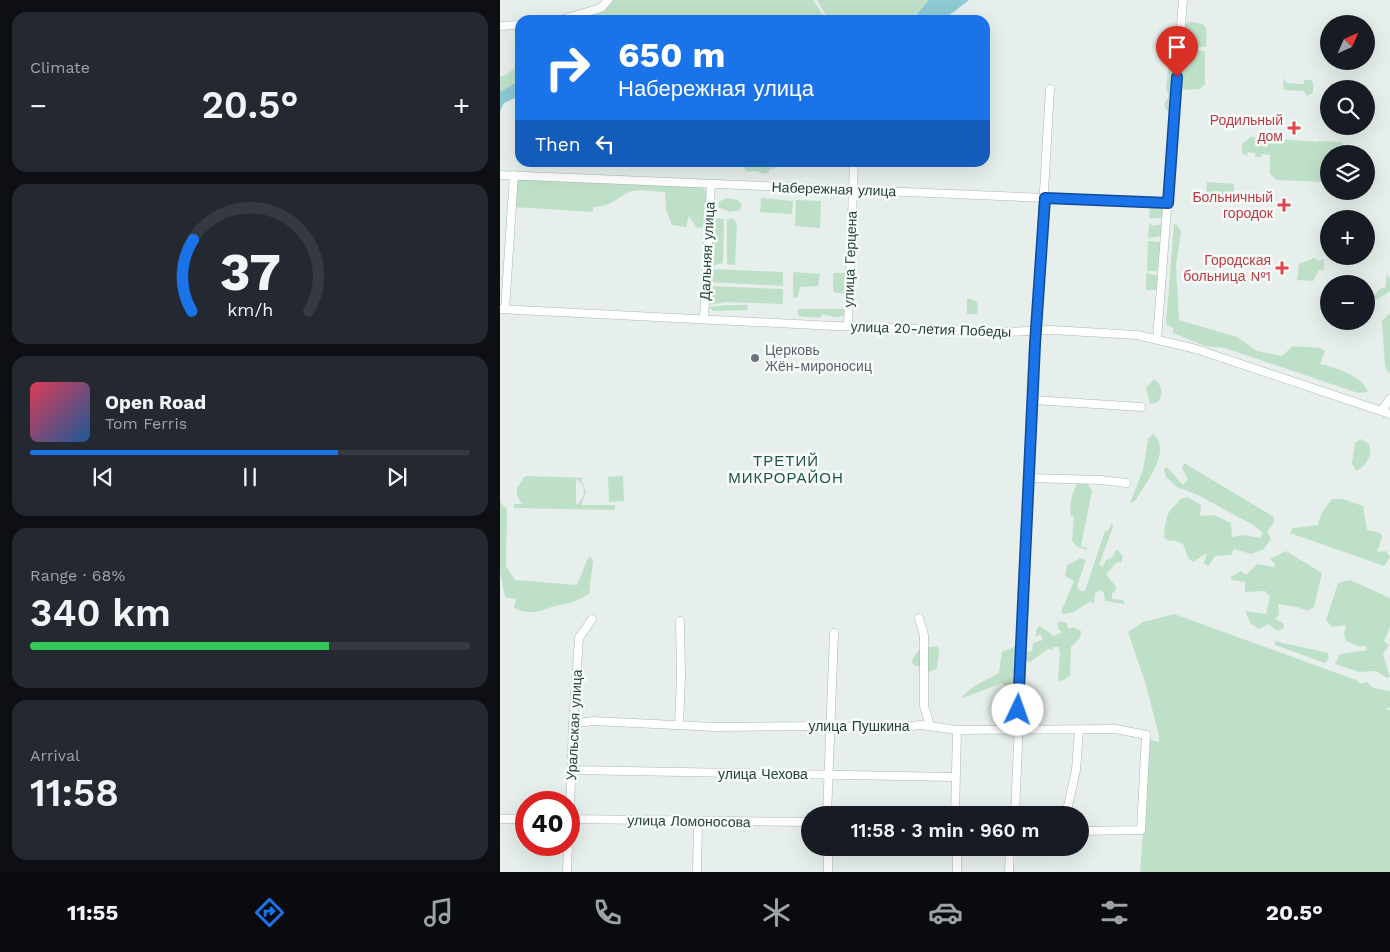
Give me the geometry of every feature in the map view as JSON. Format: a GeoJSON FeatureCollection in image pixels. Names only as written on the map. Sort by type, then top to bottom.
{"type":"FeatureCollection","features":[{"type":"Feature","properties":{"kind":"street"},"geometry":{"type":"LineString","coordinates":[[577,15],[601,8],[608,0]]}},
{"type":"Feature","properties":{"kind":"street"},"geometry":{"type":"LineString","coordinates":[[1157,339],[1183,0]]}},
{"type":"Feature","properties":{"kind":"street"},"geometry":{"type":"LineString","coordinates":[[500,26],[515,25]]}},
{"type":"Feature","properties":{"kind":"street"},"geometry":{"type":"LineString","coordinates":[[1015,806],[1036,331],[1050,89]]}},
{"type":"Feature","properties":{"kind":"street","name":"улица Герцена"},"geometry":{"type":"LineString","coordinates":[[848,326],[854,167]]}},
{"type":"Feature","properties":{"kind":"street","name":"Набережная улица"},"geometry":{"type":"LineString","coordinates":[[500,175],[1168,203]]}},
{"type":"Feature","properties":{"kind":"street"},"geometry":{"type":"LineString","coordinates":[[502,309],[514,176]]}},
{"type":"Feature","properties":{"kind":"street","name":"Дальняя улица"},"geometry":{"type":"LineString","coordinates":[[704,318],[711,184]]}},
{"type":"Feature","properties":{"kind":"street","name":"улица 20-летия Победы"},"geometry":{"type":"LineString","coordinates":[[502,309],[848,326],[1137,335],[1196,349],[1390,414]]}},
{"type":"Feature","properties":{"kind":"street"},"geometry":{"type":"LineString","coordinates":[[1381,411],[1390,399]]}},
{"type":"Feature","properties":{"kind":"street"},"geometry":{"type":"LineString","coordinates":[[1033,400],[1141,407]]}},
{"type":"Feature","properties":{"kind":"street"},"geometry":{"type":"LineString","coordinates":[[1029,478],[1101,480],[1126,483]]}},
{"type":"Feature","properties":{"kind":"street"},"geometry":{"type":"LineString","coordinates":[[919,618],[924,635],[924,706],[929,722]]}},
{"type":"Feature","properties":{"kind":"street","name":"Уральская улица"},"geometry":{"type":"LineString","coordinates":[[570,791],[572,724],[579,638],[592,619]]}},
{"type":"Feature","properties":{"kind":"street"},"geometry":{"type":"LineString","coordinates":[[679,725],[681,677],[680,622]]}},
{"type":"Feature","properties":{"kind":"street"},"geometry":{"type":"LineString","coordinates":[[827,806],[834,633]]}},
{"type":"Feature","properties":{"kind":"street","name":"улица Пушкина"},"geometry":{"type":"LineString","coordinates":[[572,724],[593,721],[716,727],[829,726],[890,728],[921,725],[957,730],[1116,729],[1146,734],[1141,830],[1089,831]]}},
{"type":"Feature","properties":{"kind":"street"},"geometry":{"type":"LineString","coordinates":[[955,806],[957,730]]}},
{"type":"Feature","properties":{"kind":"street"},"geometry":{"type":"LineString","coordinates":[[1068,806],[1076,770],[1079,730]]}},
{"type":"Feature","properties":{"kind":"street","name":"улица Чехова"},"geometry":{"type":"LineString","coordinates":[[571,770],[955,777]]}},
{"type":"Feature","properties":{"kind":"street"},"geometry":{"type":"LineString","coordinates":[[500,819],[515,819]]}},
{"type":"Feature","properties":{"kind":"street","name":"улица Ломоносова"},"geometry":{"type":"LineString","coordinates":[[580,819],[801,822]]}},
{"type":"Feature","properties":{"kind":"street"},"geometry":{"type":"LineString","coordinates":[[698,822],[698,872]]}},
{"type":"Feature","properties":{"kind":"street"},"geometry":{"type":"LineString","coordinates":[[567,872],[568,856]]}},
{"type":"Feature","properties":{"kind":"street"},"geometry":{"type":"LineString","coordinates":[[828,856],[828,872]]}},
{"type":"Feature","properties":{"kind":"street"},"geometry":{"type":"LineString","coordinates":[[957,856],[957,872]]}},
{"type":"Feature","properties":{"kind":"street"},"geometry":{"type":"LineString","coordinates":[[1009,872],[1010,856]]}},
{"type":"Feature","properties":{"kind":"green space"},"geometry":{"type":"Polygon","coordinates":[[[610,0],[813,0],[823,15],[582,15],[600,10],[610,0]]]}},
{"type":"Feature","properties":{"kind":"green space"},"geometry":{"type":"Polygon","coordinates":[[[817,0],[929,0],[916,15],[826,15],[817,0]]]}},
{"type":"Feature","properties":{"kind":"green space"},"geometry":{"type":"Polygon","coordinates":[[[1189,22],[1201,24],[1206,28],[1206,47],[1183,46],[1183,26],[1189,22]]]}},
{"type":"Feature","properties":{"kind":"green space"},"geometry":{"type":"Polygon","coordinates":[[[1176,50],[1172,111],[1166,110],[1164,104],[1169,96],[1166,89],[1170,53],[1176,50]]]}},
{"type":"Feature","properties":{"kind":"green space"},"geometry":{"type":"Polygon","coordinates":[[[1182,50],[1205,51],[1205,84],[1200,89],[1185,90],[1180,87],[1182,50]]]}},
{"type":"Feature","properties":{"kind":"green space"},"geometry":{"type":"Polygon","coordinates":[[[515,66],[515,83],[500,92],[500,77],[515,66]]]}},
{"type":"Feature","properties":{"kind":"green space"},"geometry":{"type":"Polygon","coordinates":[[[1283,78],[1287,83],[1304,84],[1304,80],[1311,80],[1313,83],[1313,93],[1307,96],[1304,91],[1284,90],[1283,78]]]}},
{"type":"Feature","properties":{"kind":"green space"},"geometry":{"type":"Polygon","coordinates":[[[1251,137],[1342,142],[1344,145],[1320,145],[1320,182],[1277,180],[1270,174],[1270,155],[1262,154],[1261,157],[1255,157],[1255,153],[1248,152],[1247,156],[1242,153],[1242,144],[1251,137]]]}},
{"type":"Feature","properties":{"kind":"green space"},"geometry":{"type":"Polygon","coordinates":[[[744,168],[772,168],[766,174],[755,171],[747,172],[744,168]]]}},
{"type":"Feature","properties":{"kind":"green space"},"geometry":{"type":"Polygon","coordinates":[[[520,179],[702,186],[707,193],[706,227],[697,228],[689,216],[686,227],[672,225],[666,209],[665,192],[633,191],[600,207],[593,207],[593,212],[514,207],[516,183],[520,179]]]}},
{"type":"Feature","properties":{"kind":"green space"},"geometry":{"type":"Polygon","coordinates":[[[1207,182],[1234,184],[1234,198],[1206,196],[1207,182]]]}},
{"type":"Feature","properties":{"kind":"green space"},"geometry":{"type":"Polygon","coordinates":[[[726,198],[738,200],[742,205],[740,210],[730,212],[718,207],[719,202],[726,198]]]}},
{"type":"Feature","properties":{"kind":"green space"},"geometry":{"type":"Polygon","coordinates":[[[761,198],[793,201],[792,214],[760,212],[761,198]]]}},
{"type":"Feature","properties":{"kind":"green space"},"geometry":{"type":"Polygon","coordinates":[[[796,200],[821,201],[820,228],[795,226],[796,200]]]}},
{"type":"Feature","properties":{"kind":"green space"},"geometry":{"type":"Polygon","coordinates":[[[1150,205],[1164,207],[1163,218],[1149,218],[1150,205]]]}},
{"type":"Feature","properties":{"kind":"green space"},"geometry":{"type":"Polygon","coordinates":[[[715,218],[724,219],[723,263],[710,266],[708,263],[711,252],[709,247],[715,218]]]}},
{"type":"Feature","properties":{"kind":"green space"},"geometry":{"type":"Polygon","coordinates":[[[733,218],[737,224],[735,265],[727,264],[727,220],[733,218]]]}},
{"type":"Feature","properties":{"kind":"green space"},"geometry":{"type":"Polygon","coordinates":[[[1149,223],[1153,226],[1163,224],[1162,236],[1148,238],[1149,223]]]}},
{"type":"Feature","properties":{"kind":"green space"},"geometry":{"type":"Polygon","coordinates":[[[1174,224],[1181,231],[1176,266],[1179,320],[1237,337],[1257,351],[1282,356],[1293,346],[1320,348],[1325,351],[1320,364],[1333,367],[1355,377],[1365,386],[1368,392],[1358,393],[1225,348],[1205,346],[1173,333],[1173,328],[1166,324],[1174,224]]]}},
{"type":"Feature","properties":{"kind":"green space"},"geometry":{"type":"Polygon","coordinates":[[[1148,241],[1161,242],[1157,271],[1147,271],[1148,241]]]}},
{"type":"Feature","properties":{"kind":"green space"},"geometry":{"type":"Polygon","coordinates":[[[1314,258],[1320,261],[1320,265],[1324,265],[1324,270],[1319,270],[1313,281],[1297,280],[1299,264],[1314,258]]]}},
{"type":"Feature","properties":{"kind":"green space"},"geometry":{"type":"Polygon","coordinates":[[[710,269],[783,272],[783,286],[709,282],[710,269]]]}},
{"type":"Feature","properties":{"kind":"green space"},"geometry":{"type":"Polygon","coordinates":[[[793,272],[820,274],[818,286],[800,287],[798,297],[793,298],[793,272]]]}},
{"type":"Feature","properties":{"kind":"green space"},"geometry":{"type":"Polygon","coordinates":[[[833,273],[846,273],[845,293],[835,293],[833,290],[833,273]]]}},
{"type":"Feature","properties":{"kind":"green space"},"geometry":{"type":"Polygon","coordinates":[[[1146,273],[1159,276],[1157,290],[1146,290],[1146,273]]]}},
{"type":"Feature","properties":{"kind":"green space"},"geometry":{"type":"Polygon","coordinates":[[[1387,274],[1390,279],[1390,291],[1375,300],[1375,295],[1381,288],[1385,288],[1387,274]]]}},
{"type":"Feature","properties":{"kind":"green space"},"geometry":{"type":"Polygon","coordinates":[[[709,286],[783,289],[783,304],[726,302],[708,305],[709,286]]]}},
{"type":"Feature","properties":{"kind":"green space"},"geometry":{"type":"Polygon","coordinates":[[[967,298],[976,301],[978,305],[977,314],[967,314],[967,298]]]}},
{"type":"Feature","properties":{"kind":"green space"},"geometry":{"type":"Polygon","coordinates":[[[748,305],[747,310],[713,311],[709,307],[748,305]]]}},
{"type":"Feature","properties":{"kind":"green space"},"geometry":{"type":"Polygon","coordinates":[[[798,309],[846,309],[846,314],[837,317],[823,314],[819,318],[798,316],[798,309]]]}},
{"type":"Feature","properties":{"kind":"green space"},"geometry":{"type":"Polygon","coordinates":[[[1390,313],[1389,374],[1385,366],[1382,321],[1390,313]]]}},
{"type":"Feature","properties":{"kind":"green space"},"geometry":{"type":"Polygon","coordinates":[[[1154,379],[1160,387],[1161,396],[1158,402],[1150,404],[1146,388],[1154,379]]]}},
{"type":"Feature","properties":{"kind":"green space"},"geometry":{"type":"Polygon","coordinates":[[[1153,434],[1158,441],[1160,449],[1159,458],[1151,476],[1136,500],[1130,503],[1143,470],[1148,439],[1153,434]]]}},
{"type":"Feature","properties":{"kind":"green space"},"geometry":{"type":"Polygon","coordinates":[[[1361,439],[1369,444],[1370,452],[1366,464],[1356,471],[1352,463],[1355,443],[1361,439]]]}},
{"type":"Feature","properties":{"kind":"green space"},"geometry":{"type":"Polygon","coordinates":[[[1184,463],[1274,517],[1274,522],[1267,532],[1271,539],[1264,549],[1251,554],[1234,549],[1231,555],[1215,556],[1208,566],[1204,563],[1207,553],[1193,562],[1188,558],[1183,544],[1164,538],[1169,512],[1179,500],[1187,497],[1201,505],[1200,516],[1214,515],[1231,523],[1232,537],[1244,535],[1260,538],[1263,533],[1255,526],[1198,495],[1177,487],[1166,477],[1164,469],[1167,467],[1183,485],[1188,480],[1182,468],[1184,463]]]}},
{"type":"Feature","properties":{"kind":"green space"},"geometry":{"type":"Polygon","coordinates":[[[525,476],[588,478],[581,479],[586,492],[581,505],[615,505],[615,510],[514,508],[514,504],[522,504],[517,496],[517,488],[525,476]],[[576,479],[576,505],[582,499],[584,492],[580,482],[576,479]]]}},
{"type":"Feature","properties":{"kind":"green space"},"geometry":{"type":"Polygon","coordinates":[[[623,476],[624,501],[609,502],[608,477],[623,476]]]}},
{"type":"Feature","properties":{"kind":"green space"},"geometry":{"type":"Polygon","coordinates":[[[1077,483],[1088,484],[1092,491],[1081,546],[1087,548],[1087,550],[1076,546],[1072,541],[1074,517],[1071,516],[1070,512],[1072,495],[1077,483]]]}},
{"type":"Feature","properties":{"kind":"green space"},"geometry":{"type":"Polygon","coordinates":[[[1332,499],[1343,499],[1363,506],[1367,530],[1380,533],[1382,537],[1377,552],[1386,551],[1390,557],[1384,566],[1290,533],[1293,528],[1318,525],[1322,512],[1332,499]]]}},
{"type":"Feature","properties":{"kind":"green space"},"geometry":{"type":"Polygon","coordinates":[[[500,502],[507,509],[506,566],[515,580],[577,585],[588,558],[591,557],[593,561],[589,594],[578,600],[534,612],[514,608],[516,599],[505,597],[500,572],[500,502]]]}},
{"type":"Feature","properties":{"kind":"green space"},"geometry":{"type":"Polygon","coordinates":[[[1112,523],[1113,527],[1099,565],[1103,566],[1106,560],[1113,557],[1116,550],[1119,551],[1123,557],[1121,563],[1117,562],[1106,574],[1116,587],[1115,592],[1112,593],[1112,599],[1123,600],[1125,604],[1105,601],[1104,593],[1100,590],[1095,593],[1094,603],[1089,602],[1074,612],[1064,614],[1061,612],[1074,581],[1065,576],[1067,565],[1081,558],[1086,560],[1077,586],[1080,591],[1085,591],[1105,531],[1107,532],[1112,523]]]}},
{"type":"Feature","properties":{"kind":"green space"},"geometry":{"type":"Polygon","coordinates":[[[1286,551],[1322,573],[1314,607],[1307,611],[1297,607],[1278,604],[1279,615],[1275,619],[1283,623],[1284,628],[1277,631],[1269,624],[1259,629],[1251,624],[1245,611],[1266,614],[1270,597],[1265,591],[1245,592],[1245,582],[1231,580],[1231,577],[1241,571],[1246,575],[1257,564],[1274,567],[1275,564],[1270,559],[1286,551]]]}},
{"type":"Feature","properties":{"kind":"green space"},"geometry":{"type":"Polygon","coordinates":[[[1350,580],[1390,598],[1390,627],[1384,641],[1389,645],[1383,654],[1390,677],[1387,678],[1376,671],[1359,672],[1335,664],[1340,654],[1367,650],[1366,646],[1358,646],[1346,641],[1344,634],[1346,625],[1332,627],[1326,620],[1338,583],[1350,580]]]}},
{"type":"Feature","properties":{"kind":"green space"},"geometry":{"type":"Polygon","coordinates":[[[1174,614],[1356,680],[1360,684],[1367,682],[1373,688],[1390,691],[1390,708],[1385,708],[1390,711],[1390,872],[1140,872],[1150,740],[1159,742],[1159,736],[1146,685],[1128,632],[1143,622],[1174,614]]]}},
{"type":"Feature","properties":{"kind":"green space"},"geometry":{"type":"Polygon","coordinates":[[[1061,621],[1067,623],[1068,629],[1073,627],[1081,631],[1080,638],[1071,647],[1070,675],[1064,680],[1058,681],[1060,652],[1058,647],[1054,647],[1052,650],[1048,649],[1030,662],[1026,661],[1027,652],[1032,651],[1033,643],[1043,640],[1040,634],[1035,637],[1037,628],[1040,626],[1054,636],[1062,632],[1059,630],[1057,623],[1061,621]]]}},
{"type":"Feature","properties":{"kind":"green space"},"geometry":{"type":"Polygon","coordinates":[[[1275,641],[1328,653],[1329,658],[1325,663],[1275,645],[1275,641]]]}},
{"type":"Feature","properties":{"kind":"green space"},"geometry":{"type":"Polygon","coordinates":[[[937,646],[939,651],[937,669],[927,673],[923,667],[915,666],[912,662],[918,651],[937,646]]]}},
{"type":"Feature","properties":{"kind":"green space"},"geometry":{"type":"Polygon","coordinates":[[[1016,646],[1014,689],[1010,691],[1002,683],[962,697],[975,686],[999,673],[1002,652],[1016,646]]]}},
{"type":"Feature","properties":{"kind":"water"},"geometry":{"type":"Polygon","coordinates":[[[929,0],[969,0],[950,15],[916,15],[929,0]]]}},
{"type":"Feature","properties":{"kind":"water"},"geometry":{"type":"Polygon","coordinates":[[[515,83],[515,98],[504,103],[500,111],[500,92],[515,83]]]}},
{"type":"Feature","properties":{"kind":"place","name":"Родильный дом"},"geometry":{"type":"Point","coordinates":[1294,128]}},
{"type":"Feature","properties":{"kind":"place","name":"Больничный городок"},"geometry":{"type":"Point","coordinates":[1284,205]}},
{"type":"Feature","properties":{"kind":"place","name":"Городская больница №1"},"geometry":{"type":"Point","coordinates":[1282,268]}},
{"type":"Feature","properties":{"kind":"place","name":"Церковь Жён-мироносиц"},"geometry":{"type":"Point","coordinates":[755,358]}},
{"type":"Feature","properties":{"kind":"district","name":"ТРЕТИЙ МИКРОРАЙОН"},"geometry":{"type":"Point","coordinates":[786,470]}},
{"type":"Feature","properties":{"kind":"route"},"geometry":{"type":"LineString","coordinates":[[1018,710],[1035,344],[1045,198],[1168,203],[1177,77]]}}]}
